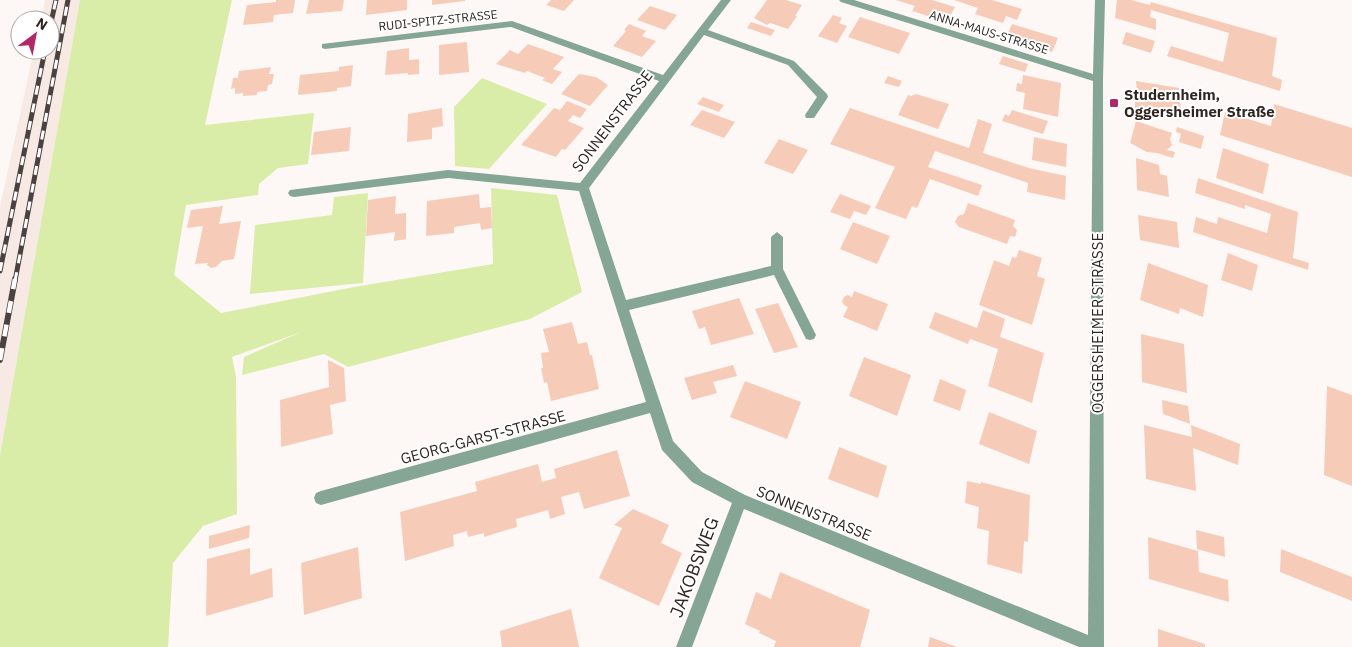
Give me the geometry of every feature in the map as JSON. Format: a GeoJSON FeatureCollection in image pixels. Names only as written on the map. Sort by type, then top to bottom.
{"type":"FeatureCollection","features":[{"type":"Feature","properties":{"kind":"street","name":"SONNENSTRASSE"},"geometry":{"type":"LineString","coordinates":[[726,0],[583,187],[667,444],[698,477],[740,500],[1096,647]]}},
{"type":"Feature","properties":{"kind":"street","name":"ANNA-MAUS-STRASSE"},"geometry":{"type":"LineString","coordinates":[[844,0],[1098,79]]}},
{"type":"Feature","properties":{"kind":"street","name":"OGGERSHEIMER STRASSE"},"geometry":{"type":"LineString","coordinates":[[1096,647],[1098,79],[1100,0]]}},
{"type":"Feature","properties":{"kind":"street","name":"RUDI-SPITZ-STRASSE"},"geometry":{"type":"LineString","coordinates":[[325,46],[512,24],[664,79]]}},
{"type":"Feature","properties":{"kind":"street"},"geometry":{"type":"LineString","coordinates":[[703,30],[791,63],[823,97],[810,116]]}},
{"type":"Feature","properties":{"kind":"street"},"geometry":{"type":"LineString","coordinates":[[294,193],[448,174],[583,187]]}},
{"type":"Feature","properties":{"kind":"street"},"geometry":{"type":"LineString","coordinates":[[777,236],[777,269],[810,336]]}},
{"type":"Feature","properties":{"kind":"street"},"geometry":{"type":"LineString","coordinates":[[622,306],[777,269]]}},
{"type":"Feature","properties":{"kind":"street","name":"GEORG-GARST-STRASSE"},"geometry":{"type":"LineString","coordinates":[[321,498],[654,406]]}},
{"type":"Feature","properties":{"kind":"street","name":"JAKOBSWEG"},"geometry":{"type":"LineString","coordinates":[[684,647],[740,500]]}},
{"type":"Feature","properties":{"kind":"shaded area"},"geometry":{"type":"Polygon","coordinates":[[[45,0],[80,0],[0,456],[0,207],[32,60],[60,60],[60,10],[43,10],[45,0]]]}},
{"type":"Feature","properties":{"kind":"green space"},"geometry":{"type":"Polygon","coordinates":[[[80,0],[232,0],[205,125],[314,113],[308,164],[278,168],[259,184],[258,195],[186,205],[174,275],[221,313],[354,287],[493,264],[491,188],[557,195],[582,292],[530,319],[348,367],[324,354],[242,375],[244,357],[301,332],[232,357],[236,377],[237,514],[203,526],[173,563],[168,647],[0,647],[0,456],[80,0]]]}},
{"type":"Feature","properties":{"kind":"green space"},"geometry":{"type":"Polygon","coordinates":[[[482,78],[547,104],[489,169],[455,166],[454,107],[482,78]]]}},
{"type":"Feature","properties":{"kind":"green space"},"geometry":{"type":"Polygon","coordinates":[[[368,193],[363,283],[250,294],[255,225],[332,215],[334,197],[368,193]]]}},
{"type":"Feature","properties":{"kind":"building"},"geometry":{"type":"Polygon","coordinates":[[[276,0],[295,0],[293,13],[274,15],[273,22],[243,25],[247,5],[276,2],[276,0]]]}},
{"type":"Feature","properties":{"kind":"building"},"geometry":{"type":"Polygon","coordinates":[[[309,0],[344,0],[342,11],[306,14],[309,0]]]}},
{"type":"Feature","properties":{"kind":"building"},"geometry":{"type":"Polygon","coordinates":[[[367,0],[407,0],[407,10],[366,15],[367,0]]]}},
{"type":"Feature","properties":{"kind":"building"},"geometry":{"type":"Polygon","coordinates":[[[432,0],[465,0],[465,1],[432,5],[432,0]]]}},
{"type":"Feature","properties":{"kind":"building"},"geometry":{"type":"Polygon","coordinates":[[[551,0],[574,0],[564,11],[546,5],[551,0]]]}},
{"type":"Feature","properties":{"kind":"building"},"geometry":{"type":"Polygon","coordinates":[[[767,0],[786,0],[802,5],[788,29],[770,23],[767,25],[754,18],[767,0]]]}},
{"type":"Feature","properties":{"kind":"building"},"geometry":{"type":"Polygon","coordinates":[[[896,0],[932,0],[955,7],[947,22],[912,11],[915,6],[896,0]]]}},
{"type":"Feature","properties":{"kind":"building"},"geometry":{"type":"Polygon","coordinates":[[[954,0],[992,0],[1022,9],[1017,20],[1006,16],[1003,23],[975,14],[978,8],[954,0]]]}},
{"type":"Feature","properties":{"kind":"building"},"geometry":{"type":"Polygon","coordinates":[[[1117,0],[1131,0],[1150,5],[1151,2],[1277,38],[1272,76],[1282,80],[1280,91],[1167,56],[1171,46],[1223,62],[1229,33],[1151,10],[1150,17],[1156,19],[1156,30],[1115,18],[1117,0]]]}},
{"type":"Feature","properties":{"kind":"building"},"geometry":{"type":"Polygon","coordinates":[[[650,6],[677,15],[665,30],[637,20],[650,6]]]}},
{"type":"Feature","properties":{"kind":"building"},"geometry":{"type":"Polygon","coordinates":[[[833,15],[842,18],[839,23],[847,26],[837,43],[818,36],[833,15]]]}},
{"type":"Feature","properties":{"kind":"building"},"geometry":{"type":"Polygon","coordinates":[[[860,17],[910,33],[899,54],[848,37],[860,17]]]}},
{"type":"Feature","properties":{"kind":"building"},"geometry":{"type":"Polygon","coordinates":[[[751,22],[775,30],[771,36],[747,28],[751,22]]]}},
{"type":"Feature","properties":{"kind":"building"},"geometry":{"type":"Polygon","coordinates":[[[629,24],[646,31],[642,36],[656,41],[642,57],[613,46],[626,31],[624,30],[629,24]]]}},
{"type":"Feature","properties":{"kind":"building"},"geometry":{"type":"Polygon","coordinates":[[[1012,24],[1058,38],[1052,52],[1006,38],[1012,24]]]}},
{"type":"Feature","properties":{"kind":"building"},"geometry":{"type":"Polygon","coordinates":[[[1126,32],[1155,41],[1151,53],[1122,44],[1126,32]]]}},
{"type":"Feature","properties":{"kind":"building"},"geometry":{"type":"Polygon","coordinates":[[[467,42],[469,72],[439,75],[439,45],[467,42]]]}},
{"type":"Feature","properties":{"kind":"building"},"geometry":{"type":"Polygon","coordinates":[[[528,44],[564,57],[553,69],[562,72],[552,84],[542,80],[545,78],[527,71],[525,73],[496,64],[510,50],[518,54],[528,44]]]}},
{"type":"Feature","properties":{"kind":"building"},"geometry":{"type":"Polygon","coordinates":[[[409,48],[409,60],[419,59],[419,74],[385,75],[387,51],[409,48]]]}},
{"type":"Feature","properties":{"kind":"building"},"geometry":{"type":"Polygon","coordinates":[[[1003,56],[1028,64],[1025,72],[999,64],[1003,56]]]}},
{"type":"Feature","properties":{"kind":"building"},"geometry":{"type":"Polygon","coordinates":[[[353,65],[351,86],[337,88],[337,91],[298,95],[300,75],[339,71],[339,67],[353,65]]]}},
{"type":"Feature","properties":{"kind":"building"},"geometry":{"type":"Polygon","coordinates":[[[271,67],[269,74],[274,74],[272,84],[268,85],[267,91],[257,92],[257,95],[243,96],[243,93],[235,94],[235,88],[231,89],[233,78],[238,78],[239,71],[271,67]]]}},
{"type":"Feature","properties":{"kind":"building"},"geometry":{"type":"Polygon","coordinates":[[[579,74],[596,77],[608,85],[590,106],[561,94],[579,74]]]}},
{"type":"Feature","properties":{"kind":"building"},"geometry":{"type":"Polygon","coordinates":[[[1023,75],[1061,83],[1058,117],[1023,109],[1025,93],[1016,91],[1017,83],[1022,84],[1023,75]]]}},
{"type":"Feature","properties":{"kind":"building"},"geometry":{"type":"Polygon","coordinates":[[[888,76],[902,81],[899,87],[884,83],[888,76]]]}},
{"type":"Feature","properties":{"kind":"building"},"geometry":{"type":"Polygon","coordinates":[[[1136,81],[1179,88],[1181,111],[1163,108],[1163,117],[1135,112],[1135,102],[1138,102],[1136,81]]]}},
{"type":"Feature","properties":{"kind":"building"},"geometry":{"type":"Polygon","coordinates":[[[916,94],[949,104],[938,129],[898,115],[908,95],[916,94]]]}},
{"type":"Feature","properties":{"kind":"building"},"geometry":{"type":"Polygon","coordinates":[[[703,97],[724,105],[719,112],[697,104],[703,97]]]}},
{"type":"Feature","properties":{"kind":"building"},"geometry":{"type":"Polygon","coordinates":[[[567,101],[587,109],[580,118],[573,115],[568,121],[584,128],[565,150],[562,149],[556,157],[521,145],[554,108],[560,110],[567,101]]]}},
{"type":"Feature","properties":{"kind":"building"},"geometry":{"type":"Polygon","coordinates":[[[1274,104],[1352,128],[1352,177],[1220,135],[1225,112],[1271,126],[1274,104]]]}},
{"type":"Feature","properties":{"kind":"building"},"geometry":{"type":"Polygon","coordinates":[[[442,108],[443,126],[432,128],[432,139],[407,142],[408,114],[442,108]]]}},
{"type":"Feature","properties":{"kind":"building"},"geometry":{"type":"Polygon","coordinates":[[[850,108],[969,148],[978,119],[992,124],[983,153],[1029,168],[1066,176],[1065,200],[1027,192],[1028,183],[935,151],[928,167],[982,185],[978,196],[930,179],[917,208],[912,206],[906,219],[875,208],[895,167],[830,144],[850,108]]]}},
{"type":"Feature","properties":{"kind":"building"},"geometry":{"type":"Polygon","coordinates":[[[702,110],[735,122],[724,138],[690,125],[702,110]]]}},
{"type":"Feature","properties":{"kind":"building"},"geometry":{"type":"Polygon","coordinates":[[[1012,110],[1048,121],[1043,134],[1002,121],[1005,114],[1009,116],[1012,110]]]}},
{"type":"Feature","properties":{"kind":"building"},"geometry":{"type":"Polygon","coordinates":[[[1136,121],[1172,133],[1170,139],[1172,145],[1167,150],[1175,152],[1173,158],[1147,152],[1130,143],[1136,121]]]}},
{"type":"Feature","properties":{"kind":"building"},"geometry":{"type":"Polygon","coordinates":[[[351,127],[349,151],[311,155],[314,132],[351,127]]]}},
{"type":"Feature","properties":{"kind":"building"},"geometry":{"type":"Polygon","coordinates":[[[1177,127],[1204,136],[1201,149],[1179,142],[1181,134],[1176,132],[1177,127]]]}},
{"type":"Feature","properties":{"kind":"building"},"geometry":{"type":"Polygon","coordinates":[[[1034,137],[1067,144],[1066,167],[1032,160],[1034,137]]]}},
{"type":"Feature","properties":{"kind":"building"},"geometry":{"type":"Polygon","coordinates":[[[779,139],[808,150],[793,174],[764,163],[779,139]]]}},
{"type":"Feature","properties":{"kind":"building"},"geometry":{"type":"Polygon","coordinates":[[[1223,148],[1269,164],[1263,194],[1216,178],[1223,148]]]}},
{"type":"Feature","properties":{"kind":"building"},"geometry":{"type":"Polygon","coordinates":[[[1136,158],[1159,165],[1160,174],[1167,176],[1169,197],[1137,190],[1136,158]]]}},
{"type":"Feature","properties":{"kind":"building"},"geometry":{"type":"Polygon","coordinates":[[[1198,178],[1298,212],[1293,258],[1309,263],[1308,270],[1193,232],[1196,217],[1217,224],[1218,217],[1267,233],[1271,214],[1245,205],[1245,209],[1195,193],[1198,178]]]}},
{"type":"Feature","properties":{"kind":"building"},"geometry":{"type":"Polygon","coordinates":[[[479,194],[480,208],[491,207],[492,228],[481,230],[480,223],[454,227],[454,233],[426,236],[427,201],[479,194]]]}},
{"type":"Feature","properties":{"kind":"building"},"geometry":{"type":"Polygon","coordinates":[[[840,194],[871,206],[866,215],[854,211],[850,219],[830,212],[840,194]]]}},
{"type":"Feature","properties":{"kind":"building"},"geometry":{"type":"Polygon","coordinates":[[[396,196],[395,214],[406,213],[406,239],[394,241],[395,232],[366,236],[368,200],[396,196]]]}},
{"type":"Feature","properties":{"kind":"building"},"geometry":{"type":"Polygon","coordinates":[[[968,203],[1015,220],[1013,226],[1017,230],[1015,237],[1010,236],[1007,244],[959,227],[955,222],[958,216],[964,214],[968,203]]]}},
{"type":"Feature","properties":{"kind":"building"},"geometry":{"type":"Polygon","coordinates":[[[223,206],[219,224],[241,221],[234,259],[222,261],[216,267],[211,268],[207,265],[208,263],[195,264],[203,226],[187,228],[191,210],[223,206]]]}},
{"type":"Feature","properties":{"kind":"building"},"geometry":{"type":"Polygon","coordinates":[[[1138,215],[1177,222],[1179,248],[1140,240],[1138,215]]]}},
{"type":"Feature","properties":{"kind":"building"},"geometry":{"type":"Polygon","coordinates":[[[853,222],[890,236],[877,264],[840,249],[853,222]]]}},
{"type":"Feature","properties":{"kind":"building"},"geometry":{"type":"Polygon","coordinates":[[[1019,250],[1042,258],[1037,276],[1045,279],[1032,325],[979,305],[994,260],[1009,266],[1012,257],[1016,258],[1019,250]]]}},
{"type":"Feature","properties":{"kind":"building"},"geometry":{"type":"Polygon","coordinates":[[[1228,253],[1258,265],[1252,291],[1221,280],[1228,253]]]}},
{"type":"Feature","properties":{"kind":"building"},"geometry":{"type":"Polygon","coordinates":[[[1148,263],[1208,285],[1203,317],[1180,308],[1179,314],[1140,300],[1148,263]]]}},
{"type":"Feature","properties":{"kind":"building"},"geometry":{"type":"Polygon","coordinates":[[[854,291],[888,304],[877,331],[843,317],[848,307],[842,301],[848,295],[852,297],[854,291]]]}},
{"type":"Feature","properties":{"kind":"building"},"geometry":{"type":"Polygon","coordinates":[[[739,298],[754,334],[711,345],[705,327],[699,329],[692,311],[739,298]]]}},
{"type":"Feature","properties":{"kind":"building"},"geometry":{"type":"Polygon","coordinates":[[[778,303],[798,347],[774,353],[755,309],[778,303]]]}},
{"type":"Feature","properties":{"kind":"building"},"geometry":{"type":"Polygon","coordinates":[[[983,310],[1005,319],[1000,337],[1044,353],[1032,403],[988,386],[998,349],[970,339],[968,344],[929,328],[935,312],[977,328],[983,310]]]}},
{"type":"Feature","properties":{"kind":"building"},"geometry":{"type":"Polygon","coordinates":[[[572,322],[578,344],[587,342],[590,355],[592,355],[599,389],[551,401],[547,382],[544,383],[541,368],[543,368],[541,353],[549,352],[543,329],[572,322]]]}},
{"type":"Feature","properties":{"kind":"building"},"geometry":{"type":"Polygon","coordinates":[[[1141,334],[1184,344],[1187,393],[1142,382],[1141,334]]]}},
{"type":"Feature","properties":{"kind":"building"},"geometry":{"type":"Polygon","coordinates":[[[864,357],[911,375],[897,416],[849,396],[864,357]]]}},
{"type":"Feature","properties":{"kind":"building"},"geometry":{"type":"Polygon","coordinates":[[[328,360],[344,368],[346,401],[330,405],[333,434],[281,447],[280,400],[329,387],[328,360]]]}},
{"type":"Feature","properties":{"kind":"building"},"geometry":{"type":"Polygon","coordinates":[[[733,365],[737,376],[713,382],[717,393],[692,400],[684,378],[733,365]]]}},
{"type":"Feature","properties":{"kind":"building"},"geometry":{"type":"Polygon","coordinates":[[[940,379],[966,390],[960,411],[933,401],[940,379]]]}},
{"type":"Feature","properties":{"kind":"building"},"geometry":{"type":"Polygon","coordinates":[[[745,381],[801,402],[787,439],[730,417],[745,381]]]}},
{"type":"Feature","properties":{"kind":"building"},"geometry":{"type":"Polygon","coordinates":[[[1327,386],[1352,395],[1352,486],[1324,475],[1327,386]]]}},
{"type":"Feature","properties":{"kind":"building"},"geometry":{"type":"Polygon","coordinates":[[[1162,400],[1188,406],[1190,424],[1163,414],[1162,400]]]}},
{"type":"Feature","properties":{"kind":"building"},"geometry":{"type":"Polygon","coordinates":[[[989,412],[1037,431],[1029,464],[979,444],[989,412]]]}},
{"type":"Feature","properties":{"kind":"building"},"geometry":{"type":"Polygon","coordinates":[[[1144,425],[1192,437],[1191,425],[1240,444],[1238,465],[1193,448],[1196,491],[1146,479],[1144,425]]]}},
{"type":"Feature","properties":{"kind":"building"},"geometry":{"type":"Polygon","coordinates":[[[839,447],[887,466],[878,498],[828,479],[839,447]]]}},
{"type":"Feature","properties":{"kind":"building"},"geometry":{"type":"Polygon","coordinates":[[[617,450],[630,496],[584,509],[579,492],[561,497],[565,514],[550,519],[548,510],[516,519],[517,527],[484,537],[484,533],[468,537],[467,531],[453,535],[454,546],[405,561],[400,512],[477,491],[475,482],[538,464],[542,482],[556,478],[554,469],[617,450]]]}},
{"type":"Feature","properties":{"kind":"building"},"geometry":{"type":"Polygon","coordinates":[[[967,481],[981,484],[981,482],[1030,495],[1028,542],[1024,541],[1022,574],[987,564],[989,531],[977,528],[979,507],[965,503],[967,481]]]}},
{"type":"Feature","properties":{"kind":"building"},"geometry":{"type":"Polygon","coordinates":[[[633,509],[669,525],[661,543],[682,553],[659,606],[599,578],[622,528],[614,525],[633,509]]]}},
{"type":"Feature","properties":{"kind":"building"},"geometry":{"type":"Polygon","coordinates":[[[250,525],[249,538],[209,549],[209,536],[250,525]]]}},
{"type":"Feature","properties":{"kind":"building"},"geometry":{"type":"Polygon","coordinates":[[[1196,530],[1224,537],[1225,557],[1197,549],[1196,530]]]}},
{"type":"Feature","properties":{"kind":"building"},"geometry":{"type":"Polygon","coordinates":[[[1148,537],[1198,551],[1199,572],[1228,580],[1229,602],[1149,579],[1148,537]]]}},
{"type":"Feature","properties":{"kind":"building"},"geometry":{"type":"Polygon","coordinates":[[[358,547],[362,598],[304,615],[301,563],[358,547]]]}},
{"type":"Feature","properties":{"kind":"building"},"geometry":{"type":"Polygon","coordinates":[[[250,548],[250,575],[272,568],[273,597],[206,616],[207,559],[250,548]]]}},
{"type":"Feature","properties":{"kind":"building"},"geometry":{"type":"Polygon","coordinates":[[[1281,549],[1352,577],[1352,601],[1280,572],[1281,549]]]}},
{"type":"Feature","properties":{"kind":"building"},"geometry":{"type":"Polygon","coordinates":[[[780,572],[870,610],[860,647],[774,647],[776,641],[745,624],[756,592],[771,599],[780,572]]]}},
{"type":"Feature","properties":{"kind":"building"},"geometry":{"type":"Polygon","coordinates":[[[571,609],[579,647],[502,647],[500,631],[571,609]]]}},
{"type":"Feature","properties":{"kind":"building"},"geometry":{"type":"Polygon","coordinates":[[[1158,629],[1205,644],[1205,647],[1158,647],[1158,629]]]}},
{"type":"Feature","properties":{"kind":"building"},"geometry":{"type":"Polygon","coordinates":[[[930,637],[957,647],[928,647],[930,637]]]}},
{"type":"Feature","properties":{"kind":"railway"},"geometry":{"type":"LineString","coordinates":[[54,10],[56,0]]}},
{"type":"Feature","properties":{"kind":"railway"},"geometry":{"type":"LineString","coordinates":[[15,281],[68,0]]}},
{"type":"Feature","properties":{"kind":"railway"},"geometry":{"type":"LineString","coordinates":[[0,271],[43,60]]}},
{"type":"Feature","properties":{"kind":"railway"},"geometry":{"type":"LineString","coordinates":[[0,360],[15,279]]}},
{"type":"Feature","properties":{"kind":"place","name":"Studernheim, Oggersheimer Straße"},"geometry":{"type":"Point","coordinates":[1114,103]}}]}
